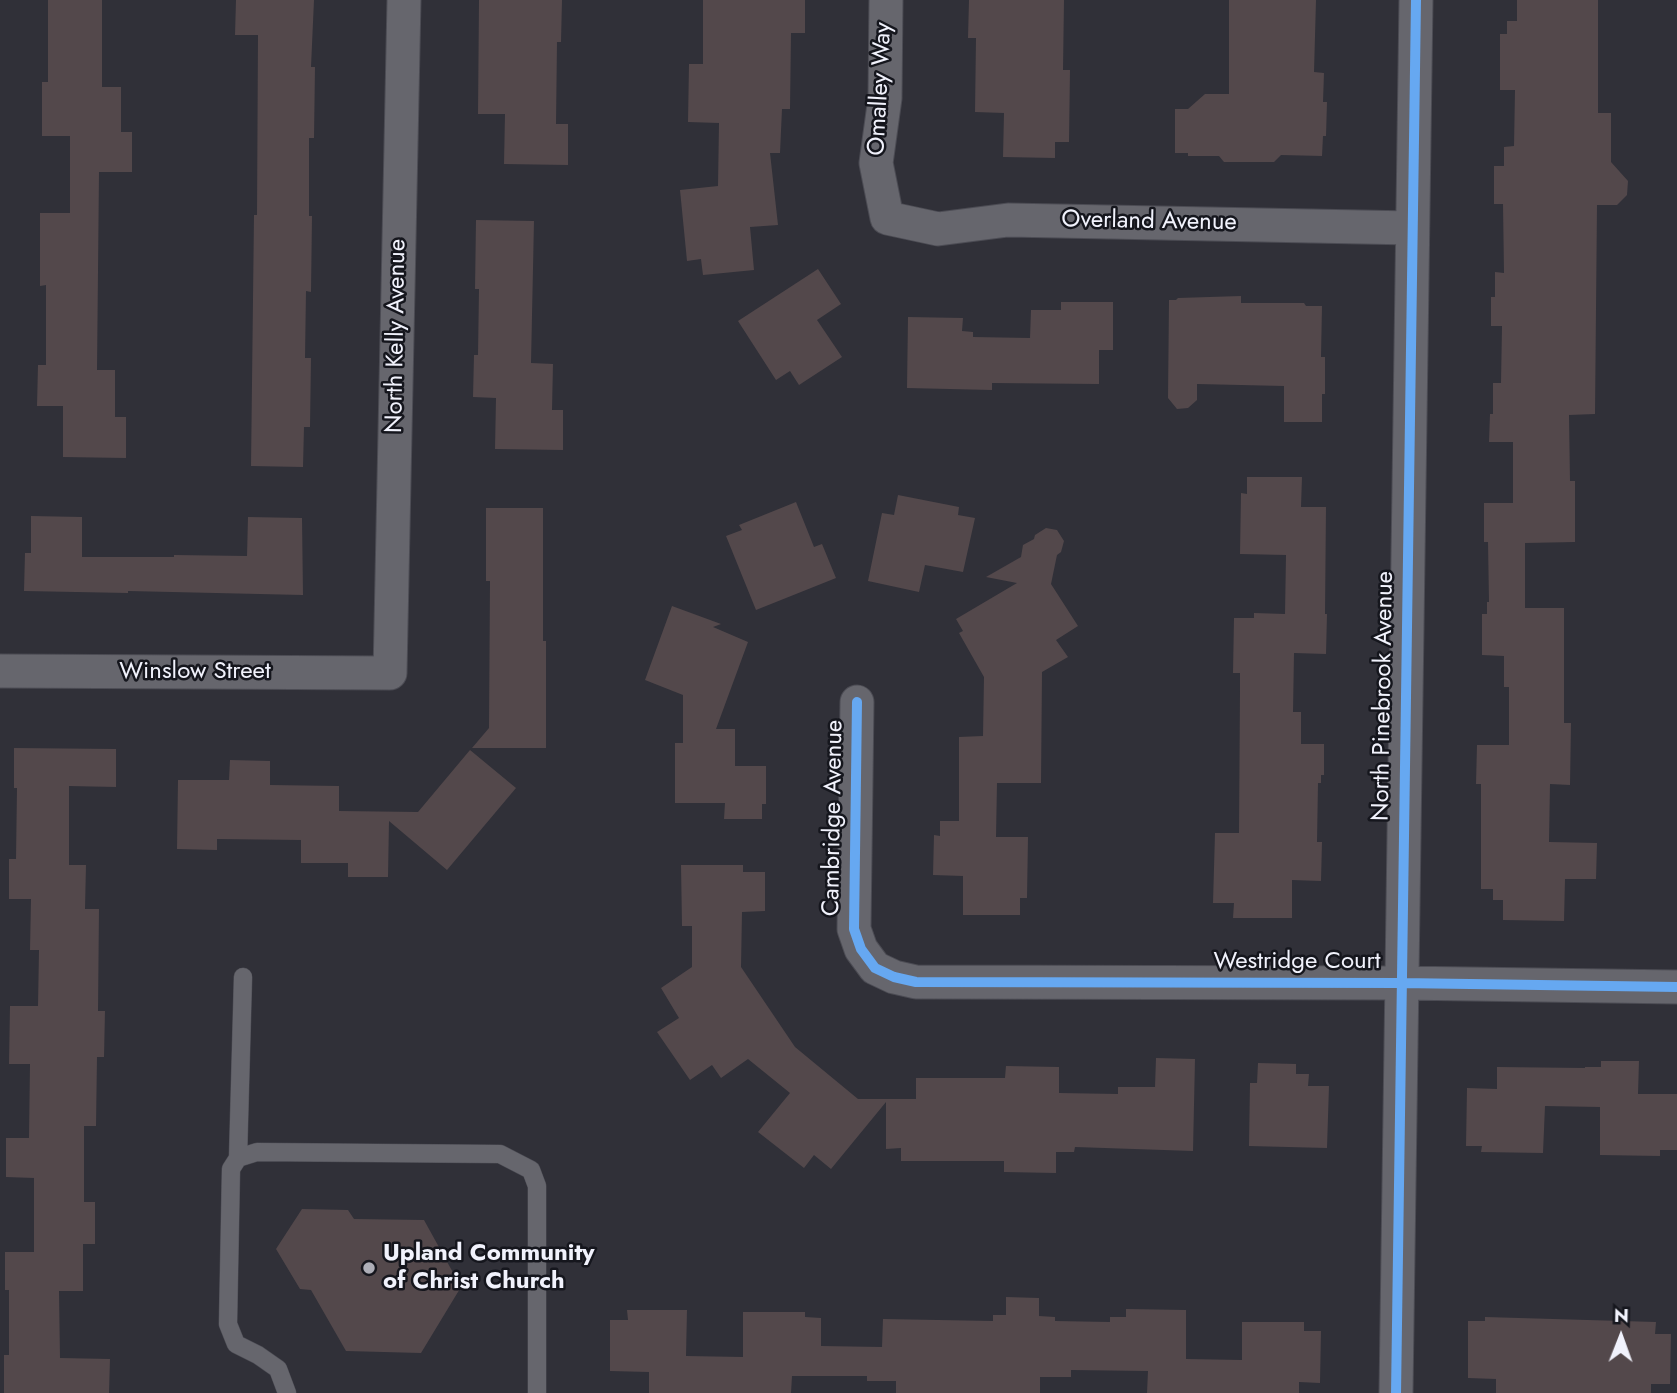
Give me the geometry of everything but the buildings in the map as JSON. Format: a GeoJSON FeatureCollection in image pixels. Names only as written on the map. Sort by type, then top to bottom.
{"type":"FeatureCollection","features":[{"type":"Feature","properties":{"kind":"street","name":"North Kelly Avenue"},"geometry":{"type":"LineString","coordinates":[[390,673],[404,0]]}},
{"type":"Feature","properties":{"kind":"street","name":"Omalley Way"},"geometry":{"type":"LineString","coordinates":[[886,0],[885,98],[876,163],[887,218]]}},
{"type":"Feature","properties":{"kind":"street","name":"North Pinebrook Avenue"},"geometry":{"type":"LineString","coordinates":[[1396,1393],[1416,0]]}},
{"type":"Feature","properties":{"kind":"street","name":"Overland Avenue"},"geometry":{"type":"LineString","coordinates":[[887,218],[938,229],[1008,220],[1412,228]]}},
{"type":"Feature","properties":{"kind":"street","name":"Winslow Street"},"geometry":{"type":"LineString","coordinates":[[0,671],[390,673]]}},
{"type":"Feature","properties":{"kind":"street","name":"Cambridge Avenue"},"geometry":{"type":"LineString","coordinates":[[857,702],[854,929],[861,949],[875,968],[894,977],[916,982]]}},
{"type":"Feature","properties":{"kind":"street","name":"Westridge Court"},"geometry":{"type":"LineString","coordinates":[[916,982],[1401,983],[1677,987]]}},
{"type":"Feature","properties":{"kind":"lane"},"geometry":{"type":"LineString","coordinates":[[243,977],[238,1158],[231,1169],[228,1324],[236,1344],[278,1369],[287,1393]]}},
{"type":"Feature","properties":{"kind":"lane"},"geometry":{"type":"LineString","coordinates":[[238,1158],[257,1152],[500,1154],[531,1170],[537,1186],[537,1393]]}},
{"type":"Feature","properties":{"kind":"cycle path"},"geometry":{"type":"LineString","coordinates":[[1396,1393],[1416,0]]}},
{"type":"Feature","properties":{"kind":"cycle path"},"geometry":{"type":"LineString","coordinates":[[857,702],[854,929],[861,949],[875,968],[894,977],[916,982],[1401,983],[1677,987]]}},
{"type":"Feature","properties":{"kind":"place","name":"Upland Community of Christ Church"},"geometry":{"type":"Point","coordinates":[369,1268]}}]}
